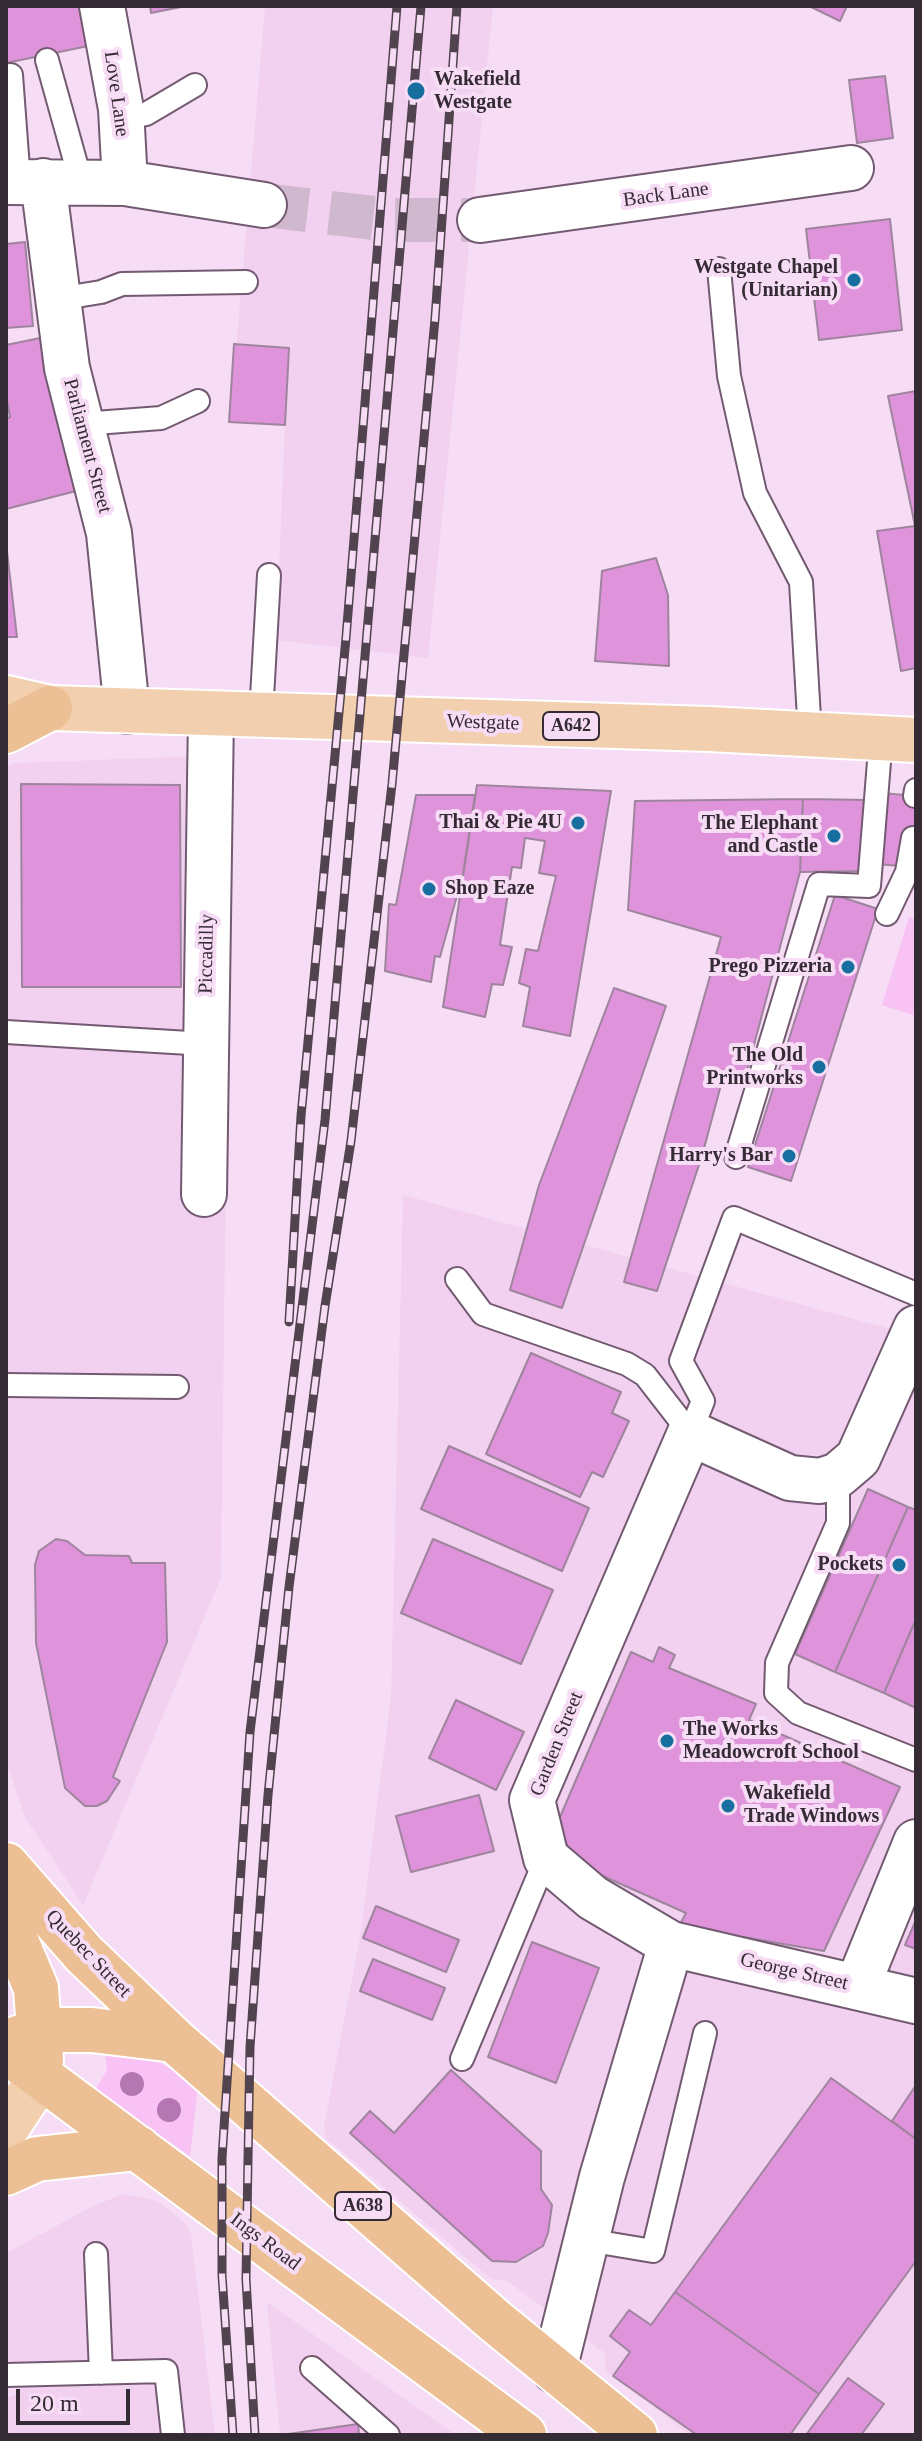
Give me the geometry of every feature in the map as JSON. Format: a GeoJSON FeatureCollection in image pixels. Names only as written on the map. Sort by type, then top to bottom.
{"type":"FeatureCollection","features":[{"type":"Feature","properties":{"kind":"highway"},"geometry":{"type":"LineString","coordinates":[[6,731],[50,708]]}},
{"type":"Feature","properties":{"kind":"highway","name":"Quebec Street"},"geometry":{"type":"LineString","coordinates":[[6,1865],[84,1954],[174,2040]]}},
{"type":"Feature","properties":{"kind":"highway"},"geometry":{"type":"LineString","coordinates":[[6,1917],[36,1988],[18,2041]]}},
{"type":"Feature","properties":{"kind":"highway"},"geometry":{"type":"LineString","coordinates":[[18,2041],[92,2030],[174,2040]]}},
{"type":"Feature","properties":{"kind":"highway","name":"A638"},"geometry":{"type":"LineString","coordinates":[[174,2040],[554,2370],[635,2435]]}},
{"type":"Feature","properties":{"kind":"highway"},"geometry":{"type":"LineString","coordinates":[[18,2041],[41,2076]]}},
{"type":"Feature","properties":{"kind":"highway","name":"Ings Road"},"geometry":{"type":"LineString","coordinates":[[41,2076],[524,2435]]}},
{"type":"Feature","properties":{"kind":"highway"},"geometry":{"type":"LineString","coordinates":[[6,2173],[37,2159],[138,2148]]}},
{"type":"Feature","properties":{"kind":"main road","name":"Westgate"},"geometry":{"type":"LineString","coordinates":[[6,698],[50,708],[810,735],[904,734]]}},
{"type":"Feature","properties":{"kind":"main road","name":"Westgate"},"geometry":{"type":"LineString","coordinates":[[6,716],[50,708]]}},
{"type":"Feature","properties":{"kind":"main road"},"geometry":{"type":"LineString","coordinates":[[6,2129],[41,2076]]}},
{"type":"Feature","properties":{"kind":"street","name":"Love Lane"},"geometry":{"type":"LineString","coordinates":[[102,6],[122,119],[125,183]]}},
{"type":"Feature","properties":{"kind":"street","name":"Back Lane"},"geometry":{"type":"LineString","coordinates":[[480,220],[851,168]]}},
{"type":"Feature","properties":{"kind":"street"},"geometry":{"type":"LineString","coordinates":[[37,182],[125,183],[264,205]]}},
{"type":"Feature","properties":{"kind":"street","name":"Parliament Street"},"geometry":{"type":"LineString","coordinates":[[37,182],[67,368],[109,533],[127,711]]}},
{"type":"Feature","properties":{"kind":"street","name":"Piccadilly"},"geometry":{"type":"LineString","coordinates":[[204,1194],[211,714]]}},
{"type":"Feature","properties":{"kind":"street"},"geometry":{"type":"LineString","coordinates":[[703,1409],[790,1478],[820,1481],[838,1475],[858,1458],[916,1328]]}},
{"type":"Feature","properties":{"kind":"street","name":"Garden Street"},"geometry":{"type":"LineString","coordinates":[[546,1858],[532,1800],[629,1606],[658,1538],[703,1409]]}},
{"type":"Feature","properties":{"kind":"street"},"geometry":{"type":"LineString","coordinates":[[857,1987],[916,1842]]}},
{"type":"Feature","properties":{"kind":"street"},"geometry":{"type":"LineString","coordinates":[[546,1858],[593,1898],[671,1944],[602,2177],[554,2370]]}},
{"type":"Feature","properties":{"kind":"street","name":"George Street"},"geometry":{"type":"LineString","coordinates":[[671,1944],[916,2001]]}},
{"type":"Feature","properties":{"kind":"lane"},"geometry":{"type":"LineString","coordinates":[[37,182],[47,60]]}},
{"type":"Feature","properties":{"kind":"lane"},"geometry":{"type":"LineString","coordinates":[[11,75],[37,182]]}},
{"type":"Feature","properties":{"kind":"lane"},"geometry":{"type":"LineString","coordinates":[[122,119],[146,114],[195,85]]}},
{"type":"Feature","properties":{"kind":"lane"},"geometry":{"type":"LineString","coordinates":[[719,269],[729,376],[755,493],[801,582],[810,735]]}},
{"type":"Feature","properties":{"kind":"lane"},"geometry":{"type":"LineString","coordinates":[[58,299],[101,292],[122,284],[246,282]]}},
{"type":"Feature","properties":{"kind":"lane"},"geometry":{"type":"LineString","coordinates":[[82,424],[161,418],[198,401]]}},
{"type":"Feature","properties":{"kind":"lane"},"geometry":{"type":"LineString","coordinates":[[261,715],[269,575]]}},
{"type":"Feature","properties":{"kind":"lane"},"geometry":{"type":"LineString","coordinates":[[736,1157],[819,884],[869,886],[904,734]]}},
{"type":"Feature","properties":{"kind":"lane"},"geometry":{"type":"LineString","coordinates":[[899,903],[913,838]]}},
{"type":"Feature","properties":{"kind":"lane"},"geometry":{"type":"LineString","coordinates":[[6,1032],[206,1044]]}},
{"type":"Feature","properties":{"kind":"lane"},"geometry":{"type":"LineString","coordinates":[[703,1409],[681,1361],[734,1218],[916,1294]]}},
{"type":"Feature","properties":{"kind":"lane"},"geometry":{"type":"LineString","coordinates":[[457,1279],[483,1314],[627,1364],[703,1409]]}},
{"type":"Feature","properties":{"kind":"lane"},"geometry":{"type":"LineString","coordinates":[[6,1385],[177,1387]]}},
{"type":"Feature","properties":{"kind":"lane"},"geometry":{"type":"LineString","coordinates":[[838,1475],[838,1523],[777,1663],[776,1693],[798,1713],[916,1760]]}},
{"type":"Feature","properties":{"kind":"lane"},"geometry":{"type":"LineString","coordinates":[[462,2059],[546,1858]]}},
{"type":"Feature","properties":{"kind":"lane"},"geometry":{"type":"LineString","coordinates":[[587,2240],[653,2251],[705,2033]]}},
{"type":"Feature","properties":{"kind":"lane"},"geometry":{"type":"LineString","coordinates":[[96,2254],[101,2373]]}},
{"type":"Feature","properties":{"kind":"lane"},"geometry":{"type":"LineString","coordinates":[[312,2368],[388,2435]]}},
{"type":"Feature","properties":{"kind":"lane"},"geometry":{"type":"LineString","coordinates":[[9,2375],[166,2371],[173,2435]]}},
{"type":"Feature","properties":{"kind":"shaded area"},"geometry":{"type":"Polygon","coordinates":[[[265,6],[493,6],[428,658],[276,640],[285,425],[230,422],[265,6]]]}},
{"type":"Feature","properties":{"kind":"shaded area"},"geometry":{"type":"Polygon","coordinates":[[[231,755],[221,1578],[83,1905],[25,1817],[6,1760],[6,767],[14,763],[231,755]]]}},
{"type":"Feature","properties":{"kind":"shaded area"},"geometry":{"type":"Polygon","coordinates":[[[909,917],[916,920],[916,1016],[882,1005],[909,917]]]}},
{"type":"Feature","properties":{"kind":"shaded area"},"geometry":{"type":"Polygon","coordinates":[[[403,1195],[916,1336],[916,2435],[690,2435],[605,2370],[606,2354],[507,2281],[491,2279],[326,2138],[324,2126],[360,1937],[391,1697],[403,1195]]]}},
{"type":"Feature","properties":{"kind":"shaded area"},"geometry":{"type":"Polygon","coordinates":[[[105,2049],[159,2062],[198,2086],[190,2156],[95,2090],[107,2070],[105,2049]]]}},
{"type":"Feature","properties":{"kind":"shaded area"},"geometry":{"type":"Polygon","coordinates":[[[124,2194],[158,2201],[185,2223],[191,2234],[215,2435],[6,2435],[6,2397],[18,2394],[6,2349],[6,2253],[95,2205],[124,2194]]]}},
{"type":"Feature","properties":{"kind":"shaded area"},"geometry":{"type":"Polygon","coordinates":[[[267,2302],[456,2435],[280,2435],[267,2302]]]}},
{"type":"Feature","properties":{"kind":"building"},"geometry":{"type":"Polygon","coordinates":[[[6,6],[85,6],[93,45],[6,63],[6,6]]]}},
{"type":"Feature","properties":{"kind":"building"},"geometry":{"type":"Polygon","coordinates":[[[150,6],[186,6],[151,13],[150,6]]]}},
{"type":"Feature","properties":{"kind":"building"},"geometry":{"type":"Polygon","coordinates":[[[809,6],[847,6],[840,21],[809,6]]]}},
{"type":"Feature","properties":{"kind":"building"},"geometry":{"type":"Polygon","coordinates":[[[885,76],[893,138],[857,143],[849,80],[885,76]]]}},
{"type":"Feature","properties":{"kind":"building","name":"Westgate Chapel (Unitarian)"},"geometry":{"type":"Polygon","coordinates":[[[890,219],[902,330],[819,340],[806,229],[890,219]]]}},
{"type":"Feature","properties":{"kind":"building"},"geometry":{"type":"Polygon","coordinates":[[[25,242],[33,326],[6,328],[6,244],[25,242]]]}},
{"type":"Feature","properties":{"kind":"building"},"geometry":{"type":"Polygon","coordinates":[[[40,338],[80,490],[6,509],[6,419],[10,417],[6,396],[6,345],[40,338]]]}},
{"type":"Feature","properties":{"kind":"building"},"geometry":{"type":"Polygon","coordinates":[[[234,344],[289,348],[285,425],[229,422],[234,344]]]}},
{"type":"Feature","properties":{"kind":"building"},"geometry":{"type":"Polygon","coordinates":[[[916,391],[916,668],[901,671],[877,531],[915,526],[888,396],[916,391]]]}},
{"type":"Feature","properties":{"kind":"building"},"geometry":{"type":"Polygon","coordinates":[[[6,548],[7,551],[17,637],[6,637],[6,548]]]}},
{"type":"Feature","properties":{"kind":"building"},"geometry":{"type":"Polygon","coordinates":[[[656,558],[668,595],[669,666],[595,661],[602,571],[656,558]]]}},
{"type":"Feature","properties":{"kind":"building"},"geometry":{"type":"Polygon","coordinates":[[[21,784],[180,785],[181,987],[22,987],[21,784]]]}},
{"type":"Feature","properties":{"kind":"building"},"geometry":{"type":"Polygon","coordinates":[[[477,785],[611,791],[570,1036],[523,1026],[530,987],[519,983],[526,949],[538,951],[556,876],[539,873],[545,841],[525,838],[521,868],[512,867],[500,945],[512,947],[503,985],[492,984],[485,1017],[443,1007],[477,785]]]}},
{"type":"Feature","properties":{"kind":"building"},"geometry":{"type":"Polygon","coordinates":[[[882,793],[916,796],[916,839],[900,866],[877,864],[882,793]]]}},
{"type":"Feature","properties":{"kind":"building","name":"Shop Eaze"},"geometry":{"type":"Polygon","coordinates":[[[416,795],[475,795],[463,874],[440,957],[435,956],[431,982],[385,971],[389,904],[396,905],[416,795]]]}},
{"type":"Feature","properties":{"kind":"building"},"geometry":{"type":"Polygon","coordinates":[[[803,799],[800,872],[746,1075],[725,1070],[702,1156],[657,1291],[624,1282],[721,937],[628,910],[635,801],[803,799]]]}},
{"type":"Feature","properties":{"kind":"building","name":"The Elephant and Castle"},"geometry":{"type":"Polygon","coordinates":[[[803,799],[869,800],[865,871],[800,872],[803,799]]]}},
{"type":"Feature","properties":{"kind":"building"},"geometry":{"type":"Polygon","coordinates":[[[835,895],[878,909],[791,1181],[748,1167],[835,895]]]}},
{"type":"Feature","properties":{"kind":"building"},"geometry":{"type":"Polygon","coordinates":[[[614,988],[666,1006],[562,1308],[510,1290],[539,1185],[614,988]]]}},
{"type":"Feature","properties":{"kind":"building"},"geometry":{"type":"Polygon","coordinates":[[[531,1353],[621,1392],[612,1413],[629,1421],[603,1477],[592,1472],[580,1497],[486,1454],[531,1353]]]}},
{"type":"Feature","properties":{"kind":"building"},"geometry":{"type":"Polygon","coordinates":[[[449,1446],[589,1508],[562,1571],[421,1509],[449,1446]]]}},
{"type":"Feature","properties":{"kind":"building"},"geometry":{"type":"Polygon","coordinates":[[[868,1489],[908,1507],[835,1672],[795,1654],[868,1489]]]}},
{"type":"Feature","properties":{"kind":"building","name":"Pockets"},"geometry":{"type":"Polygon","coordinates":[[[908,1507],[916,1510],[916,1619],[884,1693],[835,1672],[908,1507]]]}},
{"type":"Feature","properties":{"kind":"building"},"geometry":{"type":"Polygon","coordinates":[[[56,1539],[67,1541],[85,1555],[129,1556],[132,1563],[165,1563],[167,1642],[113,1777],[120,1781],[107,1801],[97,1806],[85,1806],[65,1788],[36,1643],[35,1565],[39,1551],[56,1539]]]}},
{"type":"Feature","properties":{"kind":"building"},"geometry":{"type":"Polygon","coordinates":[[[433,1539],[553,1590],[521,1664],[401,1613],[433,1539]]]}},
{"type":"Feature","properties":{"kind":"building"},"geometry":{"type":"Polygon","coordinates":[[[916,1619],[916,1708],[884,1693],[916,1619]]]}},
{"type":"Feature","properties":{"kind":"building","name":"Wakefield Trade Windows"},"geometry":{"type":"Polygon","coordinates":[[[659,1647],[675,1655],[669,1668],[756,1704],[749,1720],[900,1787],[824,1951],[679,1926],[686,1913],[576,1864],[557,1824],[631,1652],[653,1662],[659,1647]]]}},
{"type":"Feature","properties":{"kind":"building"},"geometry":{"type":"Polygon","coordinates":[[[456,1700],[524,1732],[496,1790],[429,1758],[456,1700]]]}},
{"type":"Feature","properties":{"kind":"building"},"geometry":{"type":"Polygon","coordinates":[[[479,1795],[494,1851],[411,1872],[396,1816],[479,1795]]]}},
{"type":"Feature","properties":{"kind":"building"},"geometry":{"type":"Polygon","coordinates":[[[376,1906],[459,1940],[446,1972],[363,1938],[376,1906]]]}},
{"type":"Feature","properties":{"kind":"building"},"geometry":{"type":"Polygon","coordinates":[[[916,1920],[916,1949],[905,1945],[916,1920]]]}},
{"type":"Feature","properties":{"kind":"building"},"geometry":{"type":"Polygon","coordinates":[[[532,1942],[599,1968],[556,2083],[488,2057],[532,1942]]]}},
{"type":"Feature","properties":{"kind":"building"},"geometry":{"type":"Polygon","coordinates":[[[373,1959],[445,1988],[432,2020],[360,1991],[373,1959]]]}},
{"type":"Feature","properties":{"kind":"building"},"geometry":{"type":"Polygon","coordinates":[[[451,2070],[541,2151],[541,2189],[552,2205],[548,2233],[543,2246],[516,2262],[492,2261],[350,2133],[370,2111],[394,2133],[451,2070]]]}},
{"type":"Feature","properties":{"kind":"building"},"geometry":{"type":"Polygon","coordinates":[[[831,2078],[916,2139],[916,2261],[819,2394],[675,2292],[831,2078]]]}},
{"type":"Feature","properties":{"kind":"building"},"geometry":{"type":"Polygon","coordinates":[[[916,2085],[916,2139],[892,2121],[916,2085]]]}},
{"type":"Feature","properties":{"kind":"building"},"geometry":{"type":"Polygon","coordinates":[[[675,2292],[819,2394],[790,2435],[697,2435],[613,2376],[630,2352],[610,2336],[629,2310],[651,2325],[675,2292]]]}},
{"type":"Feature","properties":{"kind":"building"},"geometry":{"type":"Polygon","coordinates":[[[848,2378],[884,2404],[861,2435],[806,2435],[848,2378]]]}},
{"type":"Feature","properties":{"kind":"building"},"geometry":{"type":"Polygon","coordinates":[[[358,2424],[359,2435],[288,2434],[358,2424]]]}},
{"type":"Feature","properties":{"kind":"tunnel"},"geometry":{"type":"LineString","coordinates":[[264,205],[391,220],[480,220]]}},
{"type":"Feature","properties":{"kind":"railway"},"geometry":{"type":"LineString","coordinates":[[289,1322],[301,1116],[346,638],[397,6]]}},
{"type":"Feature","properties":{"kind":"railway"},"geometry":{"type":"LineString","coordinates":[[233,2435],[222,2275],[222,2158],[250,1732],[325,1120],[421,6]]}},
{"type":"Feature","properties":{"kind":"railway"},"geometry":{"type":"LineString","coordinates":[[255,2435],[246,2279],[250,2047],[268,1795],[289,1587],[325,1306],[351,1141],[392,784],[435,319],[457,6]]}},
{"type":"Feature","properties":{"kind":"place","name":"Wakefield Westgate"},"geometry":{"type":"Point","coordinates":[416,91]}},
{"type":"Feature","properties":{"kind":"place","name":"Westgate Chapel (Unitarian)"},"geometry":{"type":"Point","coordinates":[854,280]}},
{"type":"Feature","properties":{"kind":"place","name":"Thai & Pie 4U"},"geometry":{"type":"Point","coordinates":[578,823]}},
{"type":"Feature","properties":{"kind":"place","name":"The Elephant and Castle"},"geometry":{"type":"Point","coordinates":[834,836]}},
{"type":"Feature","properties":{"kind":"place","name":"Shop Eaze"},"geometry":{"type":"Point","coordinates":[429,889]}},
{"type":"Feature","properties":{"kind":"place","name":"Prego Pizzeria"},"geometry":{"type":"Point","coordinates":[848,967]}},
{"type":"Feature","properties":{"kind":"place","name":"The Old Printworks"},"geometry":{"type":"Point","coordinates":[819,1067]}},
{"type":"Feature","properties":{"kind":"place","name":"Harry's Bar"},"geometry":{"type":"Point","coordinates":[789,1156]}},
{"type":"Feature","properties":{"kind":"place","name":"Pockets"},"geometry":{"type":"Point","coordinates":[899,1565]}},
{"type":"Feature","properties":{"kind":"place","name":"The Works Meadowcroft School"},"geometry":{"type":"Point","coordinates":[667,1741]}},
{"type":"Feature","properties":{"kind":"place","name":"Wakefield Trade Windows"},"geometry":{"type":"Point","coordinates":[728,1806]}}]}
